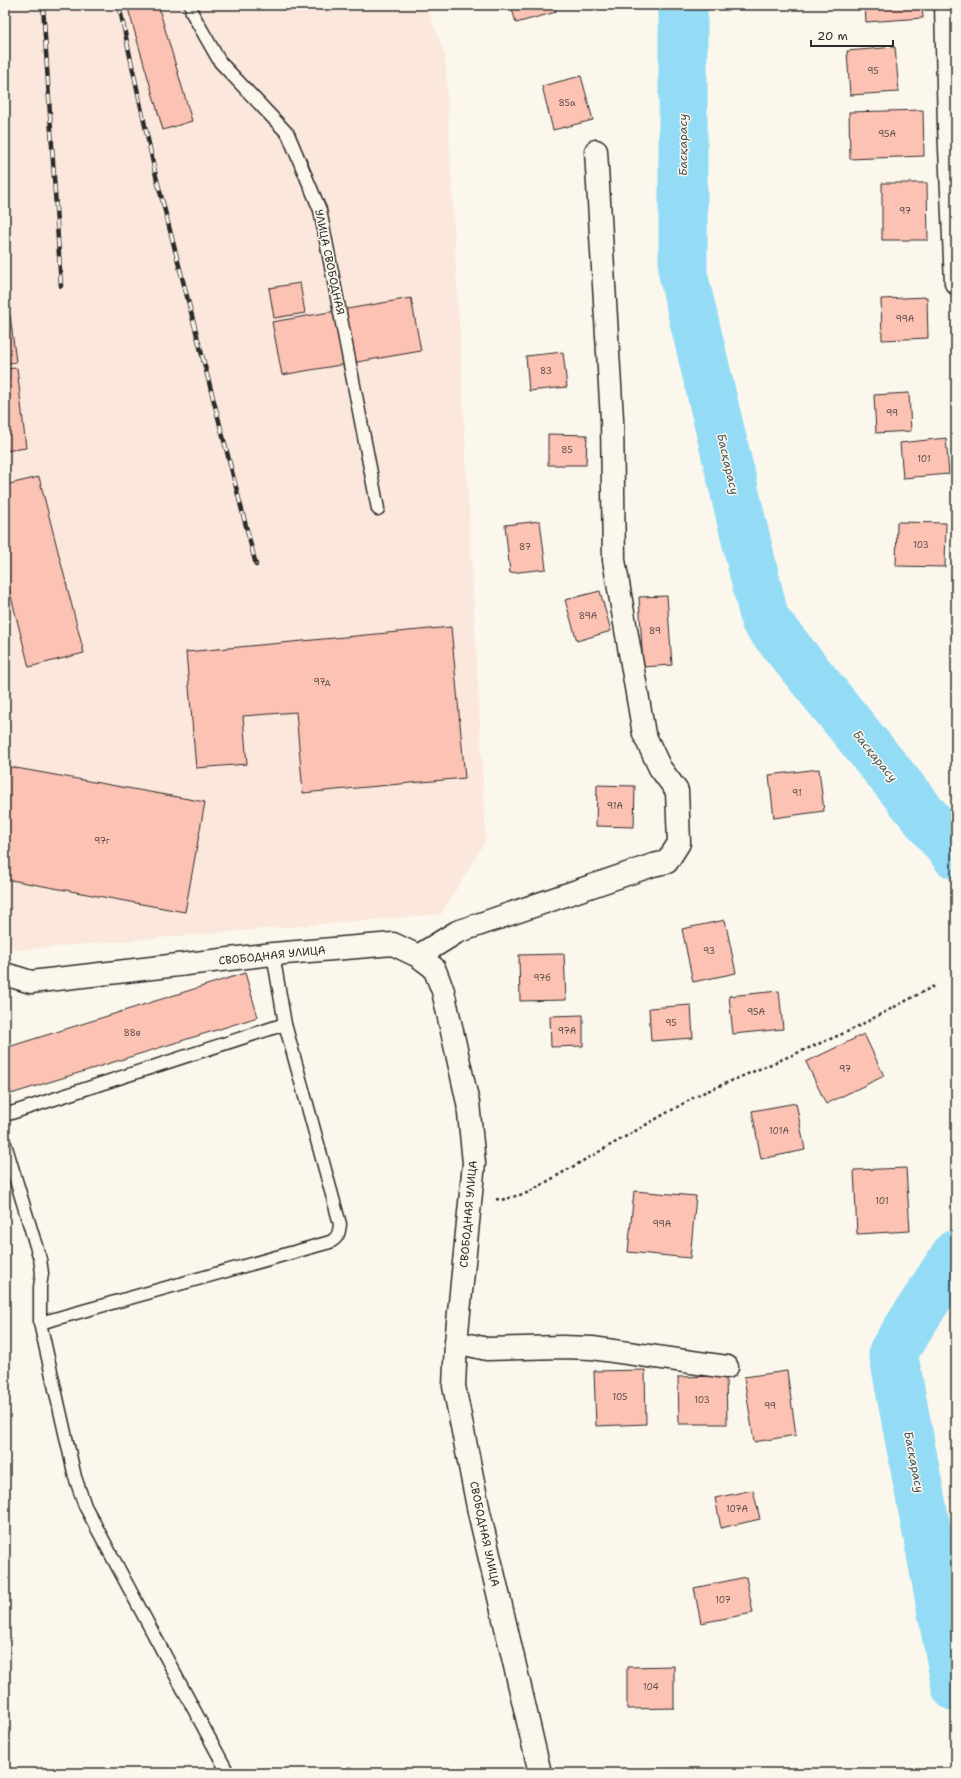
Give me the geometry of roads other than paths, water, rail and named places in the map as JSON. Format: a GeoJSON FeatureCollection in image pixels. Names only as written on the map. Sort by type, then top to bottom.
{"type":"FeatureCollection","features":[{"type":"Feature","properties":{"kind":"street"},"geometry":{"type":"LineString","coordinates":[[946,5],[953,125],[956,283]]}},
{"type":"Feature","properties":{"kind":"street"},"geometry":{"type":"LineString","coordinates":[[418,956],[456,932],[653,865],[667,862],[679,843],[677,791],[660,768],[644,734],[614,560],[612,419],[596,151]]}},
{"type":"Feature","properties":{"kind":"street","name":"СВОБОДНАЯ УЛИЦА"},"geometry":{"type":"LineString","coordinates":[[5,974],[31,982],[273,954],[393,944],[418,956],[434,968],[443,991],[468,1103],[474,1163],[456,1342],[454,1386],[482,1527],[540,1773]]}},
{"type":"Feature","properties":{"kind":"street"},"geometry":{"type":"LineString","coordinates":[[456,1342],[487,1349],[562,1347],[592,1348],[727,1367]]}},
{"type":"Feature","properties":{"kind":"lane","name":"УЛИЦА СВОБОДНАЯ"},"geometry":{"type":"LineString","coordinates":[[192,5],[192,13],[220,62],[288,134],[320,210],[378,509]]}},
{"type":"Feature","properties":{"kind":"lane"},"geometry":{"type":"LineString","coordinates":[[40,1323],[330,1242],[336,1239],[339,1233],[340,1224],[284,1024],[273,954]]}},
{"type":"Feature","properties":{"kind":"lane"},"geometry":{"type":"LineString","coordinates":[[5,1114],[284,1024]]}},
{"type":"Feature","properties":{"kind":"lane"},"geometry":{"type":"LineString","coordinates":[[5,1144],[40,1260],[42,1273],[40,1287],[40,1323],[75,1477],[85,1506],[228,1773]]}},
{"type":"Feature","properties":{"kind":"waterway","name":"Басқарасу"},"geometry":{"type":"LineString","coordinates":[[683,5],[683,274],[765,620],[956,855]]}},
{"type":"Feature","properties":{"kind":"waterway","name":"Басқарасу"},"geometry":{"type":"LineString","coordinates":[[956,1254],[893,1352],[956,1687]]}},
{"type":"Feature","properties":{"kind":"railway"},"geometry":{"type":"LineString","coordinates":[[43,5],[61,286]]}},
{"type":"Feature","properties":{"kind":"railway"},"geometry":{"type":"LineString","coordinates":[[119,5],[155,172],[256,565]]}}]}
